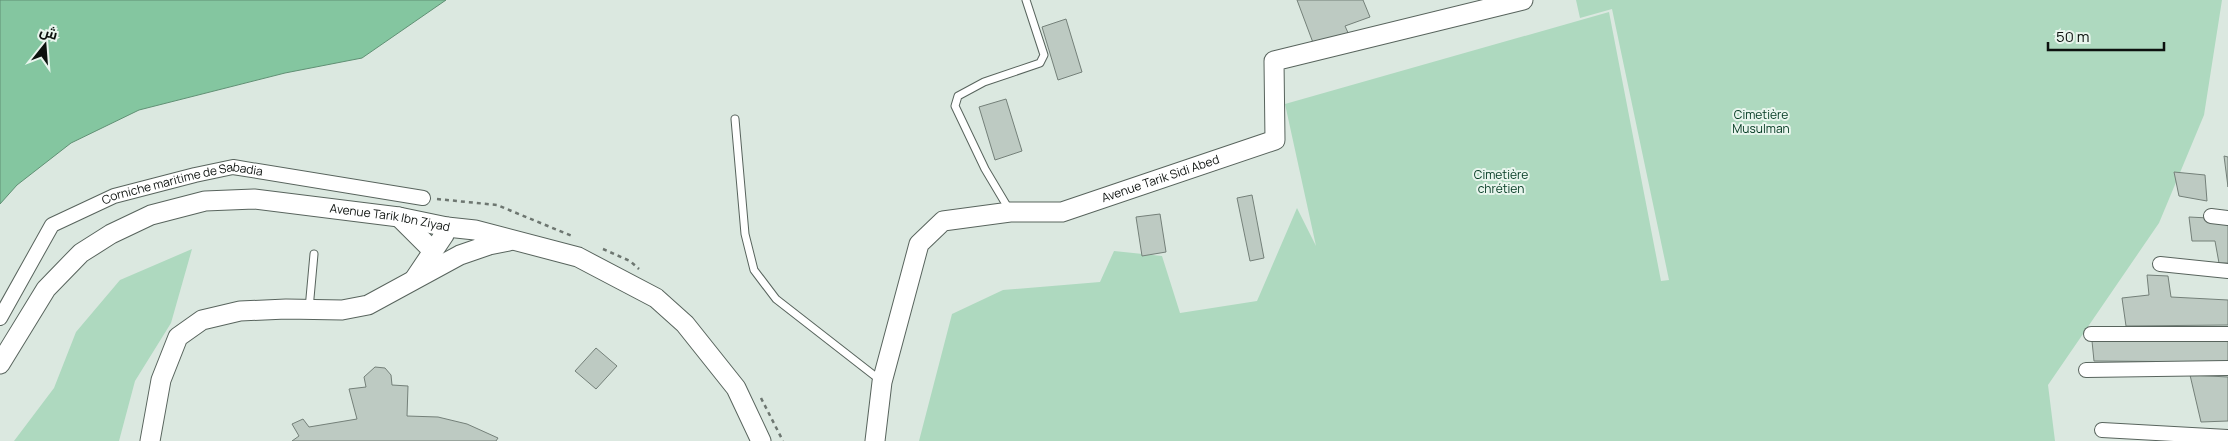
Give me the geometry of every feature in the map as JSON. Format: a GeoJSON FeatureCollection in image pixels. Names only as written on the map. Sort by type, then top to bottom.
{"type":"FeatureCollection","features":[{"type":"Feature","properties":{"kind":"street","name":"Avenue Tarik Sidi Abed"},"geometry":{"type":"LineString","coordinates":[[875,441],[882,382],[919,244],[943,221],[1010,212],[1062,212],[1275,140],[1274,61],[1523,0]]}},
{"type":"Feature","properties":{"kind":"street","name":"Corniche maritime de Sabadia"},"geometry":{"type":"LineString","coordinates":[[0,318],[52,225],[114,196],[233,167],[423,198]]}},
{"type":"Feature","properties":{"kind":"street","name":"Avenue Tarik Ibn Ziyad"},"geometry":{"type":"LineString","coordinates":[[0,364],[46,289],[81,253],[112,234],[151,215],[205,201],[254,199],[399,217],[447,227],[475,230],[578,257],[656,298],[685,324],[736,388],[761,441]]}},
{"type":"Feature","properties":{"kind":"street"},"geometry":{"type":"LineString","coordinates":[[2211,216],[2228,218]]}},
{"type":"Feature","properties":{"kind":"street"},"geometry":{"type":"LineString","coordinates":[[399,217],[433,251]]}},
{"type":"Feature","properties":{"kind":"street"},"geometry":{"type":"LineString","coordinates":[[414,279],[444,235],[447,227]]}},
{"type":"Feature","properties":{"kind":"street"},"geometry":{"type":"LineString","coordinates":[[460,255],[473,238],[475,230]]}},
{"type":"Feature","properties":{"kind":"street"},"geometry":{"type":"LineString","coordinates":[[150,441],[161,380],[178,337],[202,320],[240,311],[342,310],[368,305],[460,255],[489,244],[514,240]]}},
{"type":"Feature","properties":{"kind":"street"},"geometry":{"type":"LineString","coordinates":[[2160,264],[2228,271]]}},
{"type":"Feature","properties":{"kind":"street"},"geometry":{"type":"LineString","coordinates":[[2090,334],[2228,334]]}},
{"type":"Feature","properties":{"kind":"street"},"geometry":{"type":"LineString","coordinates":[[2086,370],[2228,368]]}},
{"type":"Feature","properties":{"kind":"street"},"geometry":{"type":"LineString","coordinates":[[2102,430],[2228,437]]}},
{"type":"Feature","properties":{"kind":"lane"},"geometry":{"type":"LineString","coordinates":[[1010,212],[985,169],[955,106],[958,96],[984,82],[1040,63],[1044,55],[1026,0]]}},
{"type":"Feature","properties":{"kind":"lane"},"geometry":{"type":"LineString","coordinates":[[735,119],[745,234],[754,270],[776,299],[882,382]]}},
{"type":"Feature","properties":{"kind":"lane"},"geometry":{"type":"LineString","coordinates":[[309,309],[314,254]]}},
{"type":"Feature","properties":{"kind":"green space"},"geometry":{"type":"Polygon","coordinates":[[[1576,0],[2222,0],[2204,115],[2159,223],[2048,385],[2055,441],[919,441],[952,314],[1003,290],[1100,282],[1114,251],[1162,256],[1180,313],[1257,301],[1297,208],[1316,246],[1285,104],[1609,12],[1661,281],[1669,280],[1612,9],[1580,18],[1576,0]]]}},
{"type":"Feature","properties":{"kind":"green space"},"geometry":{"type":"Polygon","coordinates":[[[192,249],[171,323],[135,381],[119,441],[14,441],[54,388],[76,332],[120,280],[192,249]]]}},
{"type":"Feature","properties":{"kind":"shaded area"},"geometry":{"type":"Polygon","coordinates":[[[0,0],[446,0],[362,58],[285,73],[139,110],[71,143],[17,185],[0,204],[0,0]]]}},
{"type":"Feature","properties":{"kind":"building"},"geometry":{"type":"Polygon","coordinates":[[[1297,0],[1363,0],[1370,17],[1345,26],[1349,35],[1315,48],[1297,0]]]}},
{"type":"Feature","properties":{"kind":"building"},"geometry":{"type":"Polygon","coordinates":[[[1066,19],[1082,72],[1058,80],[1042,27],[1066,19]]]}},
{"type":"Feature","properties":{"kind":"building"},"geometry":{"type":"Polygon","coordinates":[[[1006,99],[1022,151],[995,160],[979,107],[1006,99]]]}},
{"type":"Feature","properties":{"kind":"building"},"geometry":{"type":"Polygon","coordinates":[[[2224,156],[2228,157],[2228,187],[2224,156]]]}},
{"type":"Feature","properties":{"kind":"building"},"geometry":{"type":"Polygon","coordinates":[[[2174,172],[2205,175],[2207,201],[2179,196],[2174,172]]]}},
{"type":"Feature","properties":{"kind":"building"},"geometry":{"type":"Polygon","coordinates":[[[1252,195],[1264,258],[1250,261],[1237,198],[1252,195]]]}},
{"type":"Feature","properties":{"kind":"building"},"geometry":{"type":"Polygon","coordinates":[[[1160,214],[1166,252],[1142,256],[1136,217],[1160,214]]]}},
{"type":"Feature","properties":{"kind":"building"},"geometry":{"type":"Polygon","coordinates":[[[2189,217],[2228,219],[2228,263],[2219,263],[2215,241],[2192,241],[2189,217]]]}},
{"type":"Feature","properties":{"kind":"building"},"geometry":{"type":"Polygon","coordinates":[[[2147,275],[2168,276],[2171,297],[2228,300],[2228,325],[2126,326],[2122,298],[2149,295],[2147,275]]]}},
{"type":"Feature","properties":{"kind":"building"},"geometry":{"type":"Polygon","coordinates":[[[2228,339],[2228,362],[2094,361],[2092,341],[2228,339]]]}},
{"type":"Feature","properties":{"kind":"building"},"geometry":{"type":"Polygon","coordinates":[[[596,348],[617,366],[596,389],[575,371],[596,348]]]}},
{"type":"Feature","properties":{"kind":"building"},"geometry":{"type":"Polygon","coordinates":[[[375,367],[385,368],[391,375],[392,385],[408,386],[407,416],[438,417],[467,424],[498,438],[496,441],[292,441],[299,436],[292,424],[303,419],[309,427],[357,419],[349,389],[366,387],[364,377],[375,367]]]}},
{"type":"Feature","properties":{"kind":"building"},"geometry":{"type":"Polygon","coordinates":[[[2190,375],[2228,377],[2228,421],[2201,422],[2190,375]]]}},
{"type":"Feature","properties":{"kind":"park label","name":"Cimetière Musulman"},"geometry":{"type":"Point","coordinates":[1761,122]}},
{"type":"Feature","properties":{"kind":"park label","name":"Cimetière chrétien"},"geometry":{"type":"Point","coordinates":[1501,182]}}]}
